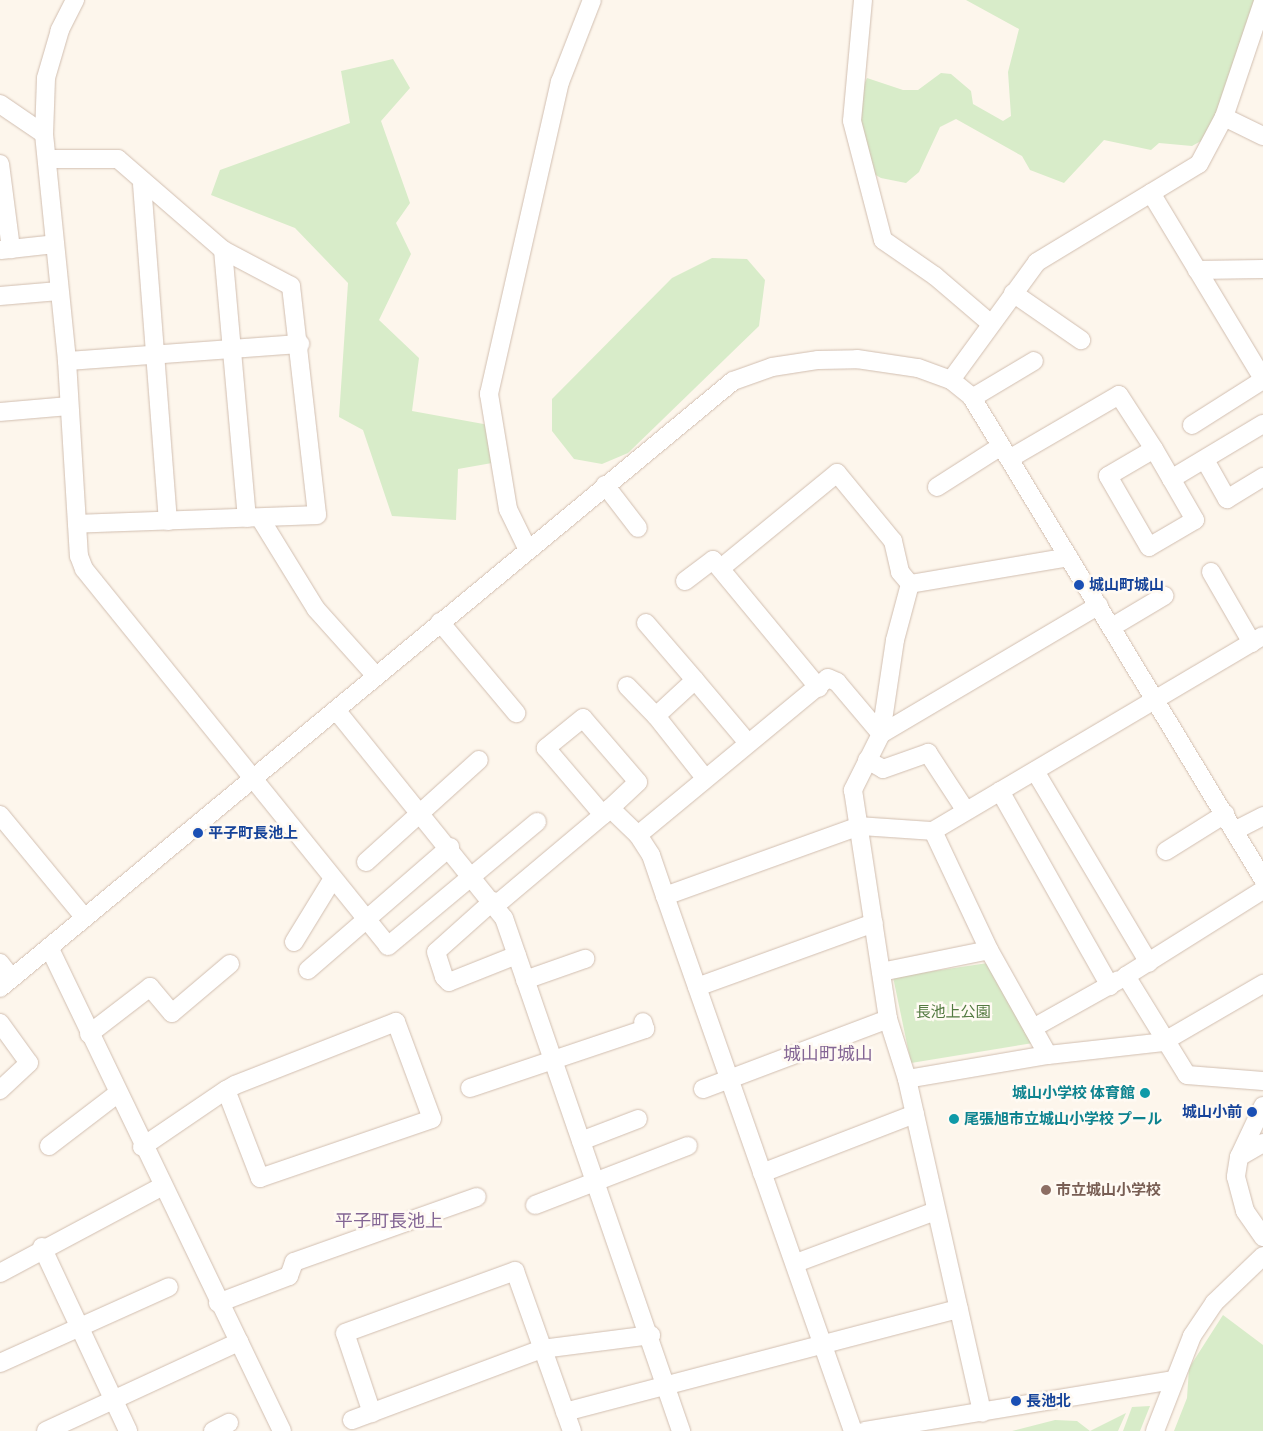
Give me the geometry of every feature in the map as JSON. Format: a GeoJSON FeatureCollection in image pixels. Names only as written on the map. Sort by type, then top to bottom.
{"type":"FeatureCollection","features":[{"type":"Feature","properties":{"kind":"street"},"geometry":{"type":"LineString","coordinates":[[75,0],[60,30],[46,78],[44,134],[66,361],[77,524],[84,569],[250,779],[388,946],[471,874],[537,822]]}},
{"type":"Feature","properties":{"kind":"street"},"geometry":{"type":"LineString","coordinates":[[528,548],[508,509],[489,394],[560,82],[592,0]]}},
{"type":"Feature","properties":{"kind":"street"},"geometry":{"type":"LineString","coordinates":[[863,0],[852,121],[883,240],[935,276],[990,323]]}},
{"type":"Feature","properties":{"kind":"street"},"geometry":{"type":"LineString","coordinates":[[951,380],[990,323],[1038,262],[1199,164],[1224,117],[1263,2]]}},
{"type":"Feature","properties":{"kind":"street"},"geometry":{"type":"LineString","coordinates":[[0,104],[44,134]]}},
{"type":"Feature","properties":{"kind":"street"},"geometry":{"type":"LineString","coordinates":[[1224,117],[1263,136]]}},
{"type":"Feature","properties":{"kind":"street"},"geometry":{"type":"LineString","coordinates":[[47,159],[118,159],[142,184],[223,250],[291,286],[300,344],[316,515],[77,524]]}},
{"type":"Feature","properties":{"kind":"street"},"geometry":{"type":"LineString","coordinates":[[0,164],[6,249],[55,244]]}},
{"type":"Feature","properties":{"kind":"street"},"geometry":{"type":"LineString","coordinates":[[142,184],[152,355],[168,521]]}},
{"type":"Feature","properties":{"kind":"street"},"geometry":{"type":"LineString","coordinates":[[1151,193],[1263,380],[1192,426]]}},
{"type":"Feature","properties":{"kind":"street"},"geometry":{"type":"LineString","coordinates":[[223,250],[254,518],[316,609],[376,676]]}},
{"type":"Feature","properties":{"kind":"street"},"geometry":{"type":"LineString","coordinates":[[1196,270],[1263,269]]}},
{"type":"Feature","properties":{"kind":"street"},"geometry":{"type":"LineString","coordinates":[[0,296],[59,291]]}},
{"type":"Feature","properties":{"kind":"street"},"geometry":{"type":"LineString","coordinates":[[1013,293],[1080,340]]}},
{"type":"Feature","properties":{"kind":"street"},"geometry":{"type":"LineString","coordinates":[[66,361],[300,344]]}},
{"type":"Feature","properties":{"kind":"street"},"geometry":{"type":"LineString","coordinates":[[0,963],[6,982],[336,710],[528,548],[734,381],[772,367],[857,359],[918,368],[951,380],[972,398],[1099,605],[1263,879]]}},
{"type":"Feature","properties":{"kind":"street"},"geometry":{"type":"LineString","coordinates":[[972,398],[1034,362]]}},
{"type":"Feature","properties":{"kind":"street"},"geometry":{"type":"LineString","coordinates":[[938,487],[1119,395],[1154,449],[1195,520],[1149,547],[1108,476],[1154,449]]}},
{"type":"Feature","properties":{"kind":"street"},"geometry":{"type":"LineString","coordinates":[[0,412],[69,406]]}},
{"type":"Feature","properties":{"kind":"street"},"geometry":{"type":"LineString","coordinates":[[1171,479],[1263,424]]}},
{"type":"Feature","properties":{"kind":"street"},"geometry":{"type":"LineString","coordinates":[[1205,460],[1227,499],[1263,477]]}},
{"type":"Feature","properties":{"kind":"street"},"geometry":{"type":"LineString","coordinates":[[721,568],[836,474],[893,541],[900,572],[910,584]]}},
{"type":"Feature","properties":{"kind":"street"},"geometry":{"type":"LineString","coordinates":[[605,485],[638,528]]}},
{"type":"Feature","properties":{"kind":"street"},"geometry":{"type":"LineString","coordinates":[[910,584],[1069,557]]}},
{"type":"Feature","properties":{"kind":"street"},"geometry":{"type":"LineString","coordinates":[[685,581],[713,560],[819,688]]}},
{"type":"Feature","properties":{"kind":"street"},"geometry":{"type":"LineString","coordinates":[[665,896],[859,826],[933,830],[1154,699],[1258,640],[1211,572]]}},
{"type":"Feature","properties":{"kind":"street"},"geometry":{"type":"LineString","coordinates":[[910,584],[895,640],[881,734],[853,790],[888,1019],[907,1079],[982,1413]]}},
{"type":"Feature","properties":{"kind":"street"},"geometry":{"type":"LineString","coordinates":[[1112,627],[1164,596]]}},
{"type":"Feature","properties":{"kind":"street"},"geometry":{"type":"LineString","coordinates":[[881,734],[1099,605]]}},
{"type":"Feature","properties":{"kind":"street"},"geometry":{"type":"LineString","coordinates":[[440,622],[516,713]]}},
{"type":"Feature","properties":{"kind":"street"},"geometry":{"type":"LineString","coordinates":[[646,623],[748,743]]}},
{"type":"Feature","properties":{"kind":"street"},"geometry":{"type":"LineString","coordinates":[[638,836],[748,743],[832,679],[881,734]]}},
{"type":"Feature","properties":{"kind":"street"},"geometry":{"type":"LineString","coordinates":[[656,716],[695,680]]}},
{"type":"Feature","properties":{"kind":"street"},"geometry":{"type":"LineString","coordinates":[[627,686],[656,716],[705,778]]}},
{"type":"Feature","properties":{"kind":"street"},"geometry":{"type":"LineString","coordinates":[[336,710],[421,811],[494,903],[517,956],[552,1060],[651,1335],[681,1431]]}},
{"type":"Feature","properties":{"kind":"street"},"geometry":{"type":"LineString","coordinates":[[517,956],[449,982],[444,977],[436,952],[606,812],[638,782],[583,718],[546,748],[606,812],[638,836],[651,855],[762,1173],[796,1263],[853,1431]]}},
{"type":"Feature","properties":{"kind":"street"},"geometry":{"type":"LineString","coordinates":[[867,760],[883,769],[928,753],[966,810]]}},
{"type":"Feature","properties":{"kind":"street"},"geometry":{"type":"LineString","coordinates":[[366,862],[479,760]]}},
{"type":"Feature","properties":{"kind":"street"},"geometry":{"type":"LineString","coordinates":[[1035,770],[1149,963]]}},
{"type":"Feature","properties":{"kind":"street"},"geometry":{"type":"LineString","coordinates":[[1000,791],[1110,986]]}},
{"type":"Feature","properties":{"kind":"street"},"geometry":{"type":"LineString","coordinates":[[1166,850],[1224,814]]}},
{"type":"Feature","properties":{"kind":"street"},"geometry":{"type":"LineString","coordinates":[[0,815],[84,917]]}},
{"type":"Feature","properties":{"kind":"street"},"geometry":{"type":"LineString","coordinates":[[1234,831],[1263,816]]}},
{"type":"Feature","properties":{"kind":"street"},"geometry":{"type":"LineString","coordinates":[[933,830],[989,950],[1048,1055]]}},
{"type":"Feature","properties":{"kind":"street"},"geometry":{"type":"LineString","coordinates":[[308,970],[450,847]]}},
{"type":"Feature","properties":{"kind":"street"},"geometry":{"type":"LineString","coordinates":[[294,942],[332,880]]}},
{"type":"Feature","properties":{"kind":"street"},"geometry":{"type":"LineString","coordinates":[[1033,1028],[1149,963],[1263,890]]}},
{"type":"Feature","properties":{"kind":"street"},"geometry":{"type":"LineString","coordinates":[[697,987],[874,922]]}},
{"type":"Feature","properties":{"kind":"street"},"geometry":{"type":"LineString","coordinates":[[49,947],[160,1187],[218,1303],[240,1342],[282,1431]]}},
{"type":"Feature","properties":{"kind":"street"},"geometry":{"type":"LineString","coordinates":[[881,972],[989,950]]}},
{"type":"Feature","properties":{"kind":"street"},"geometry":{"type":"LineString","coordinates":[[525,980],[585,958]]}},
{"type":"Feature","properties":{"kind":"street"},"geometry":{"type":"LineString","coordinates":[[89,1034],[150,987],[172,1013],[230,964]]}},
{"type":"Feature","properties":{"kind":"street"},"geometry":{"type":"LineString","coordinates":[[1126,976],[1163,1042],[1187,1075],[1263,1081]]}},
{"type":"Feature","properties":{"kind":"street"},"geometry":{"type":"LineString","coordinates":[[907,1079],[1048,1055],[1163,1042],[1263,984]]}},
{"type":"Feature","properties":{"kind":"street"},"geometry":{"type":"LineString","coordinates":[[703,1089],[888,1019]]}},
{"type":"Feature","properties":{"kind":"street"},"geometry":{"type":"LineString","coordinates":[[142,1147],[226,1090],[396,1022],[432,1119],[260,1178],[226,1090]]}},
{"type":"Feature","properties":{"kind":"street"},"geometry":{"type":"LineString","coordinates":[[470,1088],[646,1029],[643,1022]]}},
{"type":"Feature","properties":{"kind":"street"},"geometry":{"type":"LineString","coordinates":[[0,1023],[30,1063],[0,1090]]}},
{"type":"Feature","properties":{"kind":"street"},"geometry":{"type":"LineString","coordinates":[[49,1146],[117,1094]]}},
{"type":"Feature","properties":{"kind":"street"},"geometry":{"type":"LineString","coordinates":[[1263,1106],[1239,1157],[1238,1195],[1263,1237]]}},
{"type":"Feature","properties":{"kind":"street"},"geometry":{"type":"LineString","coordinates":[[762,1173],[914,1114]]}},
{"type":"Feature","properties":{"kind":"street"},"geometry":{"type":"LineString","coordinates":[[581,1141],[638,1119]]}},
{"type":"Feature","properties":{"kind":"street"},"geometry":{"type":"LineString","coordinates":[[1239,1157],[1263,1143]]}},
{"type":"Feature","properties":{"kind":"street"},"geometry":{"type":"LineString","coordinates":[[535,1205],[688,1146]]}},
{"type":"Feature","properties":{"kind":"street"},"geometry":{"type":"LineString","coordinates":[[0,1274],[42,1247],[160,1187]]}},
{"type":"Feature","properties":{"kind":"street"},"geometry":{"type":"LineString","coordinates":[[218,1303],[290,1276],[294,1262],[477,1197]]}},
{"type":"Feature","properties":{"kind":"street"},"geometry":{"type":"LineString","coordinates":[[796,1263],[936,1211]]}},
{"type":"Feature","properties":{"kind":"street"},"geometry":{"type":"LineString","coordinates":[[42,1247],[128,1431]]}},
{"type":"Feature","properties":{"kind":"street"},"geometry":{"type":"LineString","coordinates":[[1155,1431],[1173,1380],[1192,1336],[1214,1303],[1263,1256]]}},
{"type":"Feature","properties":{"kind":"street"},"geometry":{"type":"LineString","coordinates":[[372,1413],[346,1334],[515,1271],[568,1425],[667,1385],[959,1309]]}},
{"type":"Feature","properties":{"kind":"street"},"geometry":{"type":"LineString","coordinates":[[0,1363],[169,1287]]}},
{"type":"Feature","properties":{"kind":"street"},"geometry":{"type":"LineString","coordinates":[[352,1420],[542,1350],[651,1335]]}},
{"type":"Feature","properties":{"kind":"street"},"geometry":{"type":"LineString","coordinates":[[46,1431],[240,1342]]}},
{"type":"Feature","properties":{"kind":"street"},"geometry":{"type":"LineString","coordinates":[[865,1431],[1173,1380]]}},
{"type":"Feature","properties":{"kind":"street"},"geometry":{"type":"LineString","coordinates":[[213,1431],[230,1423]]}},
{"type":"Feature","properties":{"kind":"green space"},"geometry":{"type":"Polygon","coordinates":[[[966,0],[1259,0],[1220,115],[1201,141],[1192,146],[1159,143],[1151,150],[1104,140],[1064,183],[1030,170],[1022,156],[956,119],[940,127],[919,172],[906,183],[881,178],[872,173],[857,115],[858,98],[867,78],[903,90],[918,90],[941,73],[951,74],[971,91],[973,104],[1003,121],[1011,116],[1008,72],[1019,29],[966,0]]]}},
{"type":"Feature","properties":{"kind":"green space"},"geometry":{"type":"Polygon","coordinates":[[[393,59],[410,88],[381,121],[410,203],[396,223],[411,254],[379,320],[419,358],[412,411],[489,425],[492,463],[458,469],[456,520],[392,516],[363,430],[339,417],[348,283],[295,228],[211,195],[220,170],[350,123],[341,71],[393,59]]]}},
{"type":"Feature","properties":{"kind":"green space"},"geometry":{"type":"Polygon","coordinates":[[[712,258],[747,259],[765,280],[759,326],[628,453],[602,464],[574,459],[552,431],[552,399],[672,278],[712,258]]]}},
{"type":"Feature","properties":{"kind":"green space","name":"長池上公園"},"geometry":{"type":"Polygon","coordinates":[[[988,963],[1033,1043],[911,1063],[893,977],[988,963]]]}},
{"type":"Feature","properties":{"kind":"green space"},"geometry":{"type":"Polygon","coordinates":[[[1223,1315],[1263,1345],[1263,1431],[1174,1431],[1187,1398],[1189,1368],[1223,1315]]]}},
{"type":"Feature","properties":{"kind":"green space"},"geometry":{"type":"Polygon","coordinates":[[[1150,1406],[1140,1431],[1123,1431],[1132,1407],[1150,1406]]]}},
{"type":"Feature","properties":{"kind":"green space"},"geometry":{"type":"Polygon","coordinates":[[[1126,1413],[1118,1431],[1090,1431],[1126,1413]]]}},
{"type":"Feature","properties":{"kind":"green space"},"geometry":{"type":"Polygon","coordinates":[[[1055,1420],[1077,1421],[1090,1431],[1012,1431],[1055,1420]]]}},
{"type":"Feature","properties":{"kind":"place","name":"城山町城山"},"geometry":{"type":"Point","coordinates":[1079,585]}},
{"type":"Feature","properties":{"kind":"place","name":"平子町長池上"},"geometry":{"type":"Point","coordinates":[198,833]}},
{"type":"Feature","properties":{"kind":"place","name":"城山小学校 体育館"},"geometry":{"type":"Point","coordinates":[1145,1093]}},
{"type":"Feature","properties":{"kind":"place","name":"城山小前"},"geometry":{"type":"Point","coordinates":[1252,1112]}},
{"type":"Feature","properties":{"kind":"place","name":"尾張旭市立城山小学校 プール"},"geometry":{"type":"Point","coordinates":[954,1119]}},
{"type":"Feature","properties":{"kind":"place","name":"市立城山小学校"},"geometry":{"type":"Point","coordinates":[1046,1190]}},
{"type":"Feature","properties":{"kind":"place","name":"長池北"},"geometry":{"type":"Point","coordinates":[1016,1401]}},
{"type":"Feature","properties":{"kind":"district","name":"城山町城山"},"geometry":{"type":"Point","coordinates":[828,1053]}},
{"type":"Feature","properties":{"kind":"district","name":"平子町長池上"},"geometry":{"type":"Point","coordinates":[389,1220]}}]}
